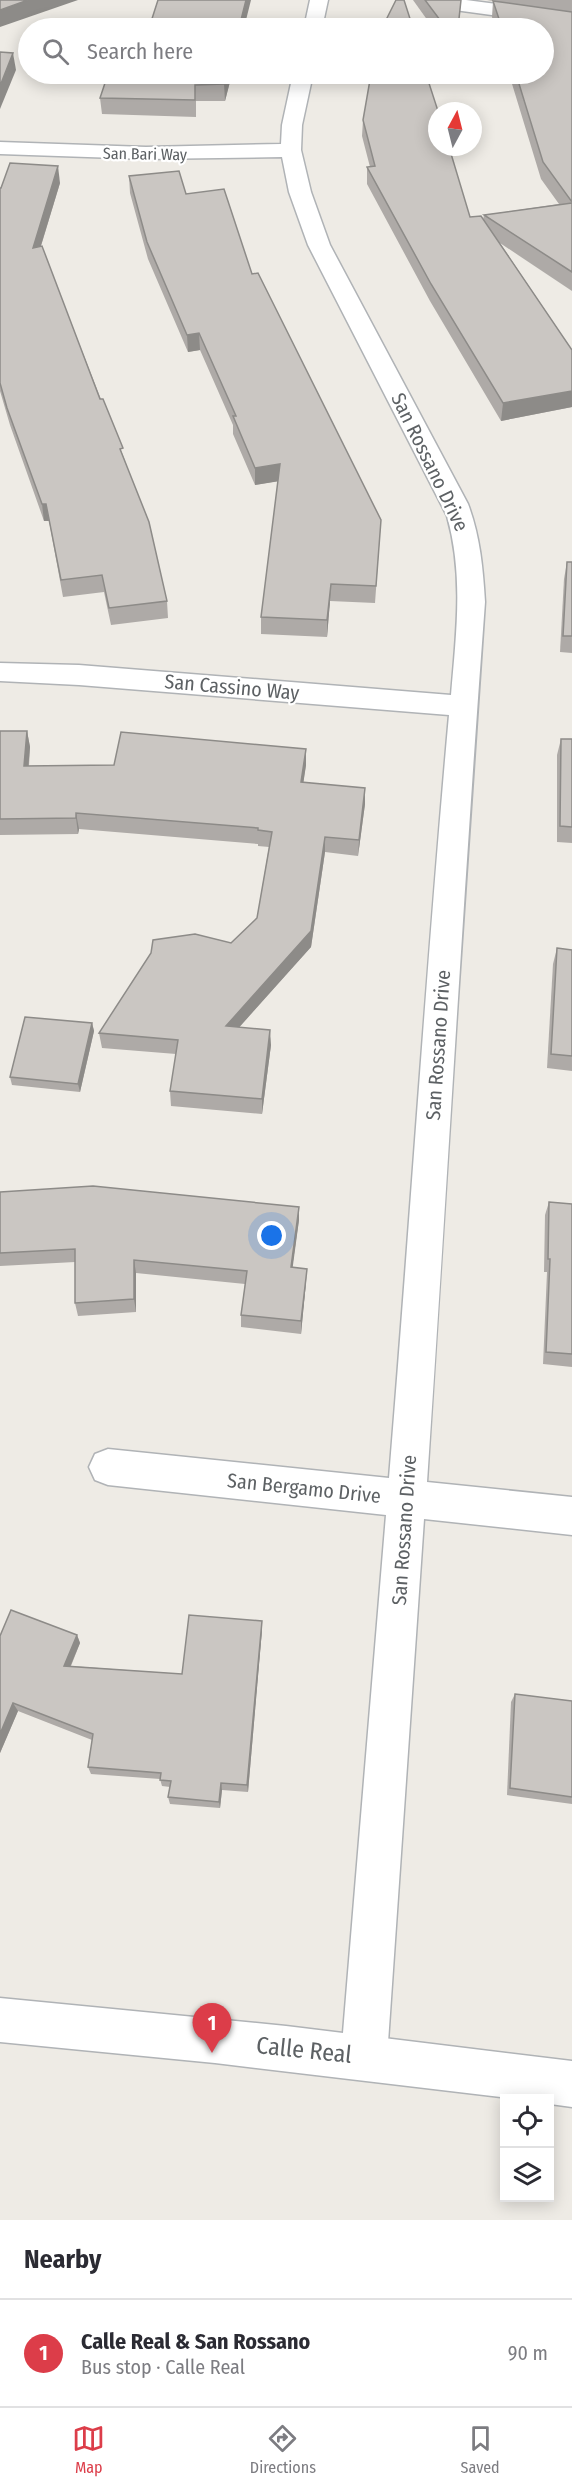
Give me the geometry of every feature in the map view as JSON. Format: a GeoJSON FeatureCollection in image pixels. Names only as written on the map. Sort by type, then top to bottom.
{"type":"FeatureCollection","features":[{"type":"Feature","properties":{"kind":"street"},"geometry":{"type":"LineString","coordinates":[[315,18],[319,0]]}},
{"type":"Feature","properties":{"kind":"street"},"geometry":{"type":"LineString","coordinates":[[424,0],[572,20]]}},
{"type":"Feature","properties":{"kind":"street","name":"San Rossano Drive"},"geometry":{"type":"LineString","coordinates":[[301,84],[292,125],[291,150],[300,192],[319,245],[465,528],[471,563],[472,602],[445,930],[427,1228],[364,2057]]}},
{"type":"Feature","properties":{"kind":"street","name":"San Bari Way"},"geometry":{"type":"LineString","coordinates":[[0,148],[135,154],[227,154],[291,150]]}},
{"type":"Feature","properties":{"kind":"street","name":"San Cassino Way"},"geometry":{"type":"LineString","coordinates":[[0,672],[79,675],[464,706]]}},
{"type":"Feature","properties":{"kind":"street","name":"San Bergamo Drive"},"geometry":{"type":"LineString","coordinates":[[108,1467],[572,1516]]}},
{"type":"Feature","properties":{"kind":"street","name":"Calle Real"},"geometry":{"type":"LineString","coordinates":[[0,2020],[100,2028],[364,2057],[572,2084]]}},
{"type":"Feature","properties":{"kind":"building"},"geometry":{"type":"Polygon","coordinates":[[[0,0],[28,0],[0,10],[0,0]]]}},
{"type":"Feature","properties":{"kind":"building"},"geometry":{"type":"Polygon","coordinates":[[[158,0],[246,0],[242,18],[152,18],[158,0]]]}},
{"type":"Feature","properties":{"kind":"building"},"geometry":{"type":"Polygon","coordinates":[[[396,0],[404,0],[410,18],[387,18],[396,0]]]}},
{"type":"Feature","properties":{"kind":"building"},"geometry":{"type":"Polygon","coordinates":[[[425,0],[461,0],[459,18],[438,18],[425,0]]]}},
{"type":"Feature","properties":{"kind":"building"},"geometry":{"type":"Polygon","coordinates":[[[493,1],[572,12],[572,202],[543,162],[519,84],[554,84],[554,18],[499,18],[493,1]]]}},
{"type":"Feature","properties":{"kind":"building"},"geometry":{"type":"Polygon","coordinates":[[[0,52],[13,53],[0,86],[0,52]]]}},
{"type":"Feature","properties":{"kind":"building"},"geometry":{"type":"Polygon","coordinates":[[[105,84],[224,84],[195,85],[195,100],[100,98],[105,84]]]}},
{"type":"Feature","properties":{"kind":"building"},"geometry":{"type":"Polygon","coordinates":[[[369,84],[429,84],[435,102],[428,102],[428,156],[452,156],[470,217],[481,216],[572,350],[572,391],[503,403],[431,284],[367,167],[375,166],[363,120],[369,84]]]}},
{"type":"Feature","properties":{"kind":"building"},"geometry":{"type":"Polygon","coordinates":[[[10,163],[58,166],[33,248],[42,246],[100,399],[103,399],[123,448],[120,449],[149,522],[167,601],[109,608],[102,575],[61,580],[46,504],[42,504],[0,383],[0,188],[10,163]]]}},
{"type":"Feature","properties":{"kind":"building"},"geometry":{"type":"Polygon","coordinates":[[[179,171],[186,194],[224,189],[252,274],[258,273],[381,520],[376,586],[331,584],[327,620],[261,617],[280,464],[255,468],[233,416],[236,416],[199,333],[187,335],[147,242],[129,176],[179,171]]]}},
{"type":"Feature","properties":{"kind":"building"},"geometry":{"type":"Polygon","coordinates":[[[572,203],[572,272],[484,215],[572,203]]]}},
{"type":"Feature","properties":{"kind":"building"},"geometry":{"type":"Polygon","coordinates":[[[567,562],[572,562],[572,636],[563,636],[567,562]]]}},
{"type":"Feature","properties":{"kind":"building"},"geometry":{"type":"Polygon","coordinates":[[[0,731],[27,731],[24,766],[114,765],[121,732],[306,749],[301,782],[365,788],[359,840],[325,837],[311,931],[226,1026],[270,1030],[262,1099],[170,1091],[178,1040],[99,1033],[151,953],[153,940],[195,934],[231,943],[257,918],[272,832],[258,830],[258,828],[76,813],[76,818],[0,819],[0,731]]]}},
{"type":"Feature","properties":{"kind":"building"},"geometry":{"type":"Polygon","coordinates":[[[561,739],[572,739],[572,827],[560,826],[561,739]]]}},
{"type":"Feature","properties":{"kind":"building"},"geometry":{"type":"Polygon","coordinates":[[[557,948],[572,950],[572,1056],[551,1054],[557,948]]]}},
{"type":"Feature","properties":{"kind":"building"},"geometry":{"type":"Polygon","coordinates":[[[25,1017],[92,1023],[78,1084],[10,1077],[25,1017]]]}},
{"type":"Feature","properties":{"kind":"building"},"geometry":{"type":"Polygon","coordinates":[[[93,1186],[299,1207],[291,1267],[307,1269],[301,1321],[241,1315],[247,1271],[134,1260],[134,1299],[75,1303],[75,1249],[0,1253],[0,1192],[93,1186]]]}},
{"type":"Feature","properties":{"kind":"building"},"geometry":{"type":"Polygon","coordinates":[[[549,1202],[572,1204],[572,1354],[546,1352],[550,1259],[548,1259],[549,1202]]]}},
{"type":"Feature","properties":{"kind":"building"},"geometry":{"type":"Polygon","coordinates":[[[11,1610],[77,1635],[64,1666],[182,1674],[189,1615],[262,1621],[247,1785],[221,1783],[219,1802],[168,1797],[171,1781],[160,1780],[161,1773],[88,1767],[93,1734],[13,1703],[0,1734],[0,1636],[11,1610]]]}},
{"type":"Feature","properties":{"kind":"building"},"geometry":{"type":"Polygon","coordinates":[[[515,1694],[572,1701],[572,1797],[510,1788],[515,1694]]]}},
{"type":"Feature","properties":{"kind":"place","name":"Calle Real & San Rossano"},"geometry":{"type":"Point","coordinates":[212,2053]}}]}
